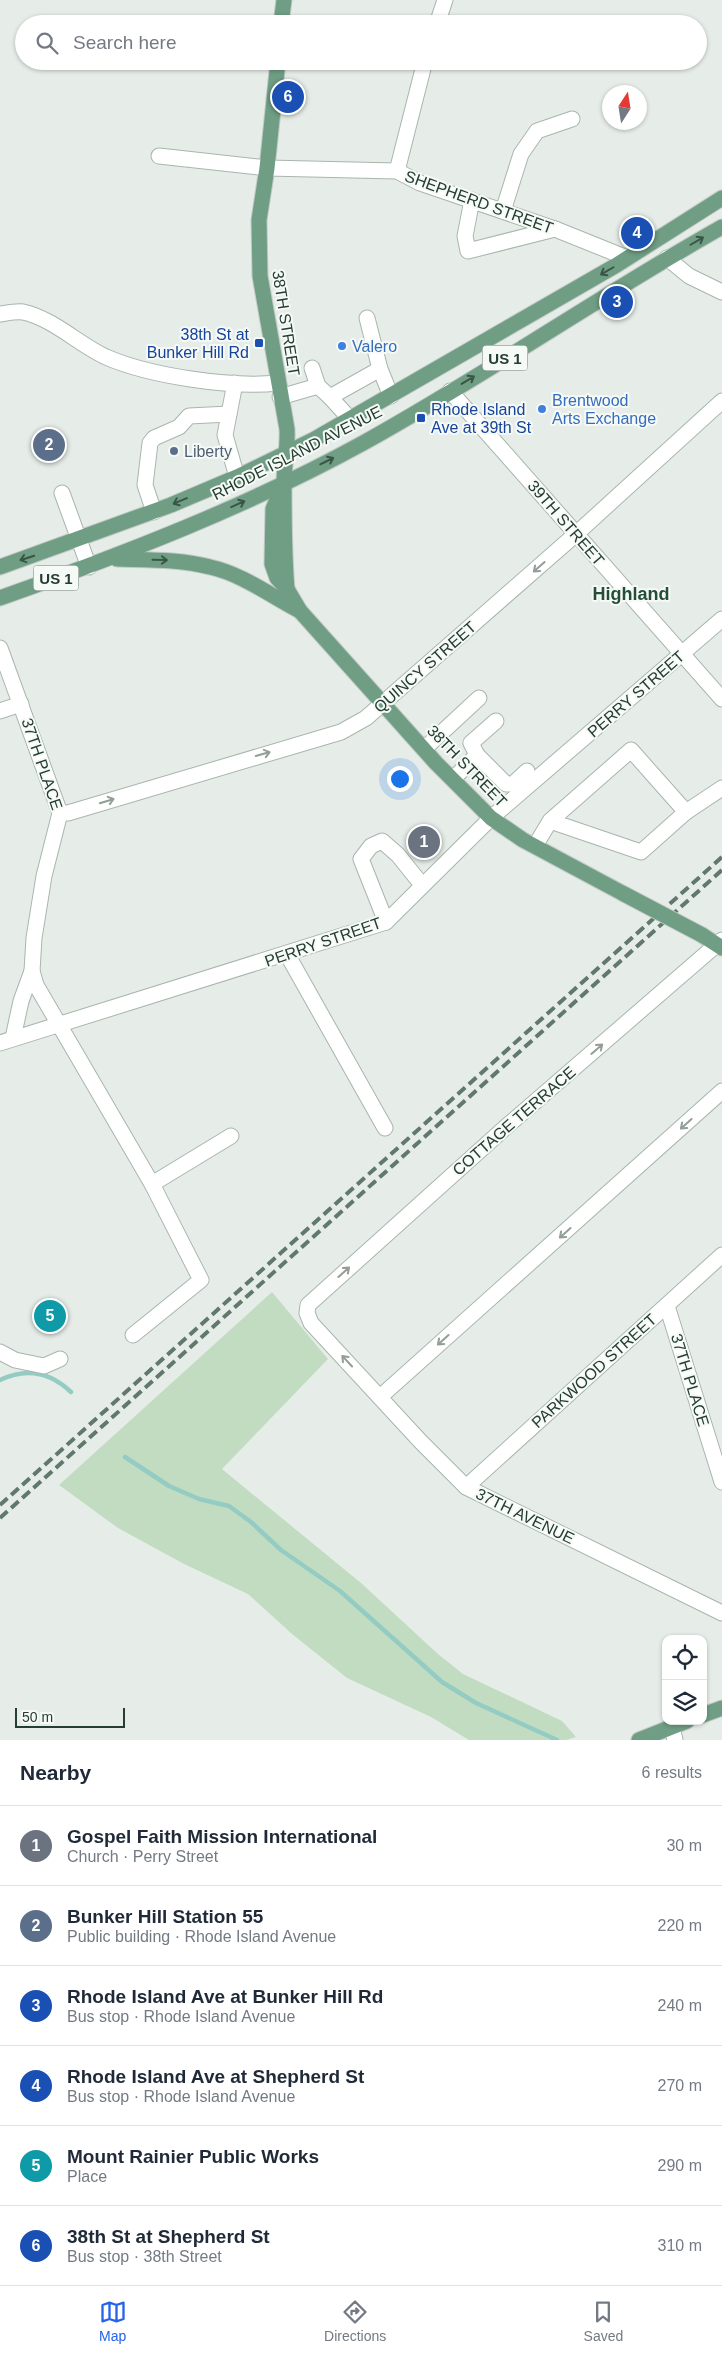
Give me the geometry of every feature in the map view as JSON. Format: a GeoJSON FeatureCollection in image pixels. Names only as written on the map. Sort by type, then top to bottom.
{"type":"FeatureCollection","features":[{"type":"Feature","properties":{"kind":"main road"},"geometry":{"type":"LineString","coordinates":[[282,15],[284,0]]}},
{"type":"Feature","properties":{"kind":"main road","name":"38TH STREET"},"geometry":{"type":"LineString","coordinates":[[277,70],[267,168],[258,220],[260,276],[287,429],[288,452],[284,483],[273,509],[272,564],[277,578],[300,611],[424,749],[492,818],[535,846],[720,944]]}},
{"type":"Feature","properties":{"kind":"main road","name":"RHODE ISLAND AVENUE"},"geometry":{"type":"LineString","coordinates":[[0,567],[154,512],[237,477],[288,452],[391,396],[627,258],[722,198]]}},
{"type":"Feature","properties":{"kind":"main road","name":"RHODE ISLAND AVENUE"},"geometry":{"type":"LineString","coordinates":[[0,598],[111,559],[284,483],[365,442],[667,258],[722,227]]}},
{"type":"Feature","properties":{"kind":"main road"},"geometry":{"type":"LineString","coordinates":[[111,559],[170,560],[211,567],[238,577],[300,611]]}},
{"type":"Feature","properties":{"kind":"main road"},"geometry":{"type":"LineString","coordinates":[[707,1714],[722,1708]]}},
{"type":"Feature","properties":{"kind":"main road"},"geometry":{"type":"LineString","coordinates":[[639,1740],[674,1733]]}},
{"type":"Feature","properties":{"kind":"street"},"geometry":{"type":"LineString","coordinates":[[440,15],[445,0]]}},
{"type":"Feature","properties":{"kind":"street"},"geometry":{"type":"LineString","coordinates":[[397,171],[423,70]]}},
{"type":"Feature","properties":{"kind":"street"},"geometry":{"type":"LineString","coordinates":[[502,211],[521,154],[537,131],[572,119]]}},
{"type":"Feature","properties":{"kind":"street"},"geometry":{"type":"LineString","coordinates":[[159,156],[267,168]]}},
{"type":"Feature","properties":{"kind":"street","name":"SHEPHERD STREET"},"geometry":{"type":"LineString","coordinates":[[267,168],[397,171],[420,183],[555,229],[627,258]]}},
{"type":"Feature","properties":{"kind":"street"},"geometry":{"type":"LineString","coordinates":[[472,200],[465,236],[468,251],[555,229]]}},
{"type":"Feature","properties":{"kind":"street"},"geometry":{"type":"LineString","coordinates":[[667,258],[690,276],[722,292]]}},
{"type":"Feature","properties":{"kind":"street"},"geometry":{"type":"LineString","coordinates":[[0,314],[22,312],[59,328],[105,356],[131,366],[166,374],[258,385],[279,390],[318,386]]}},
{"type":"Feature","properties":{"kind":"street"},"geometry":{"type":"LineString","coordinates":[[367,318],[380,370],[391,396]]}},
{"type":"Feature","properties":{"kind":"street"},"geometry":{"type":"LineString","coordinates":[[312,368],[318,386],[350,419]]}},
{"type":"Feature","properties":{"kind":"street"},"geometry":{"type":"LineString","coordinates":[[330,397],[380,370]]}},
{"type":"Feature","properties":{"kind":"street"},"geometry":{"type":"LineString","coordinates":[[235,383],[225,435],[237,477]]}},
{"type":"Feature","properties":{"kind":"street","name":"39TH STREET"},"geometry":{"type":"LineString","coordinates":[[450,391],[722,700]]}},
{"type":"Feature","properties":{"kind":"street","name":"QUINCY STREET"},"geometry":{"type":"LineString","coordinates":[[60,813],[68,813],[341,732],[366,718],[576,534],[722,401]]}},
{"type":"Feature","properties":{"kind":"street"},"geometry":{"type":"LineString","coordinates":[[154,512],[144,485],[150,443],[154,438],[179,427],[189,416],[229,414]]}},
{"type":"Feature","properties":{"kind":"street"},"geometry":{"type":"LineString","coordinates":[[62,494],[89,566]]}},
{"type":"Feature","properties":{"kind":"street","name":"PERRY STREET"},"geometry":{"type":"LineString","coordinates":[[7,1041],[386,922],[492,818],[722,619]]}},
{"type":"Feature","properties":{"kind":"street","name":"37TH PLACE"},"geometry":{"type":"LineString","coordinates":[[0,648],[60,813],[44,876],[34,938],[32,971],[7,1041]]}},
{"type":"Feature","properties":{"kind":"street"},"geometry":{"type":"LineString","coordinates":[[424,749],[479,698]]}},
{"type":"Feature","properties":{"kind":"street"},"geometry":{"type":"LineString","coordinates":[[0,711],[21,704]]}},
{"type":"Feature","properties":{"kind":"street"},"geometry":{"type":"LineString","coordinates":[[496,721],[471,743],[477,755],[506,784],[513,784],[527,771]]}},
{"type":"Feature","properties":{"kind":"street"},"geometry":{"type":"LineString","coordinates":[[535,846],[550,821],[631,750],[686,812]]}},
{"type":"Feature","properties":{"kind":"street"},"geometry":{"type":"LineString","coordinates":[[453,779],[477,755]]}},
{"type":"Feature","properties":{"kind":"street"},"geometry":{"type":"LineString","coordinates":[[550,821],[641,852],[686,812],[722,788]]}},
{"type":"Feature","properties":{"kind":"street"},"geometry":{"type":"LineString","coordinates":[[386,922],[361,859],[371,846],[382,842],[398,854],[422,885]]}},
{"type":"Feature","properties":{"kind":"street","name":"COTTAGE TERRACE"},"geometry":{"type":"LineString","coordinates":[[308,1305],[507,1126],[720,944]]}},
{"type":"Feature","properties":{"kind":"street"},"geometry":{"type":"LineString","coordinates":[[287,954],[384,1128]]}},
{"type":"Feature","properties":{"kind":"street","name":"37TH PLACE"},"geometry":{"type":"LineString","coordinates":[[32,971],[36,984],[152,1184],[201,1280],[133,1334]]}},
{"type":"Feature","properties":{"kind":"street"},"geometry":{"type":"LineString","coordinates":[[380,1397],[722,1091]]}},
{"type":"Feature","properties":{"kind":"street"},"geometry":{"type":"LineString","coordinates":[[152,1184],[231,1136]]}},
{"type":"Feature","properties":{"kind":"street","name":"PARKWOOD STREET"},"geometry":{"type":"LineString","coordinates":[[466,1488],[722,1255]]}},
{"type":"Feature","properties":{"kind":"street","name":"37TH AVENUE"},"geometry":{"type":"LineString","coordinates":[[308,1305],[306,1313],[312,1323],[466,1488],[722,1613]]}},
{"type":"Feature","properties":{"kind":"street","name":"37TH PLACE"},"geometry":{"type":"LineString","coordinates":[[667,1306],[722,1482]]}},
{"type":"Feature","properties":{"kind":"street"},"geometry":{"type":"LineString","coordinates":[[0,1352],[14,1360],[44,1366],[60,1359]]}},
{"type":"Feature","properties":{"kind":"green space"},"geometry":{"type":"Polygon","coordinates":[[[272,1292],[328,1359],[222,1469],[361,1583],[438,1654],[463,1674],[562,1721],[576,1737],[566,1740],[469,1740],[431,1717],[347,1678],[292,1634],[248,1594],[184,1564],[118,1528],[59,1485],[272,1292]]]}},
{"type":"Feature","properties":{"kind":"waterway"},"geometry":{"type":"LineString","coordinates":[[0,1380],[20,1374],[38,1374],[55,1380],[71,1392]]}},
{"type":"Feature","properties":{"kind":"waterway"},"geometry":{"type":"LineString","coordinates":[[125,1457],[169,1486],[199,1499],[229,1506],[251,1522],[281,1550],[340,1591],[442,1682],[476,1703],[557,1740]]}},
{"type":"Feature","properties":{"kind":"railway"},"geometry":{"type":"LineString","coordinates":[[0,1505],[722,857]]}},
{"type":"Feature","properties":{"kind":"railway"},"geometry":{"type":"LineString","coordinates":[[0,1518],[722,870]]}},
{"type":"Feature","properties":{"kind":"place","name":"38th St at Shepherd St"},"geometry":{"type":"Point","coordinates":[288,97]}},
{"type":"Feature","properties":{"kind":"place","name":"Rhode Island Ave at Shepherd St"},"geometry":{"type":"Point","coordinates":[637,233]}},
{"type":"Feature","properties":{"kind":"place","name":"Rhode Island Ave at Bunker Hill Rd"},"geometry":{"type":"Point","coordinates":[617,302]}},
{"type":"Feature","properties":{"kind":"place","name":"38th St at Bunker Hill Rd"},"geometry":{"type":"Point","coordinates":[259,343]}},
{"type":"Feature","properties":{"kind":"place","name":"Valero"},"geometry":{"type":"Point","coordinates":[342,346]}},
{"type":"Feature","properties":{"kind":"place","name":"Brentwood Arts Exchange"},"geometry":{"type":"Point","coordinates":[542,409]}},
{"type":"Feature","properties":{"kind":"place","name":"Rhode Island Ave at 39th St"},"geometry":{"type":"Point","coordinates":[421,418]}},
{"type":"Feature","properties":{"kind":"place","name":"Bunker Hill Station 55"},"geometry":{"type":"Point","coordinates":[49,445]}},
{"type":"Feature","properties":{"kind":"place","name":"Liberty"},"geometry":{"type":"Point","coordinates":[174,451]}},
{"type":"Feature","properties":{"kind":"place","name":"Gospel Faith Mission International"},"geometry":{"type":"Point","coordinates":[424,842]}},
{"type":"Feature","properties":{"kind":"place","name":"Mount Rainier Public Works"},"geometry":{"type":"Point","coordinates":[50,1316]}},
{"type":"Feature","properties":{"kind":"district","name":"Highland"},"geometry":{"type":"Point","coordinates":[631,594]}}]}
